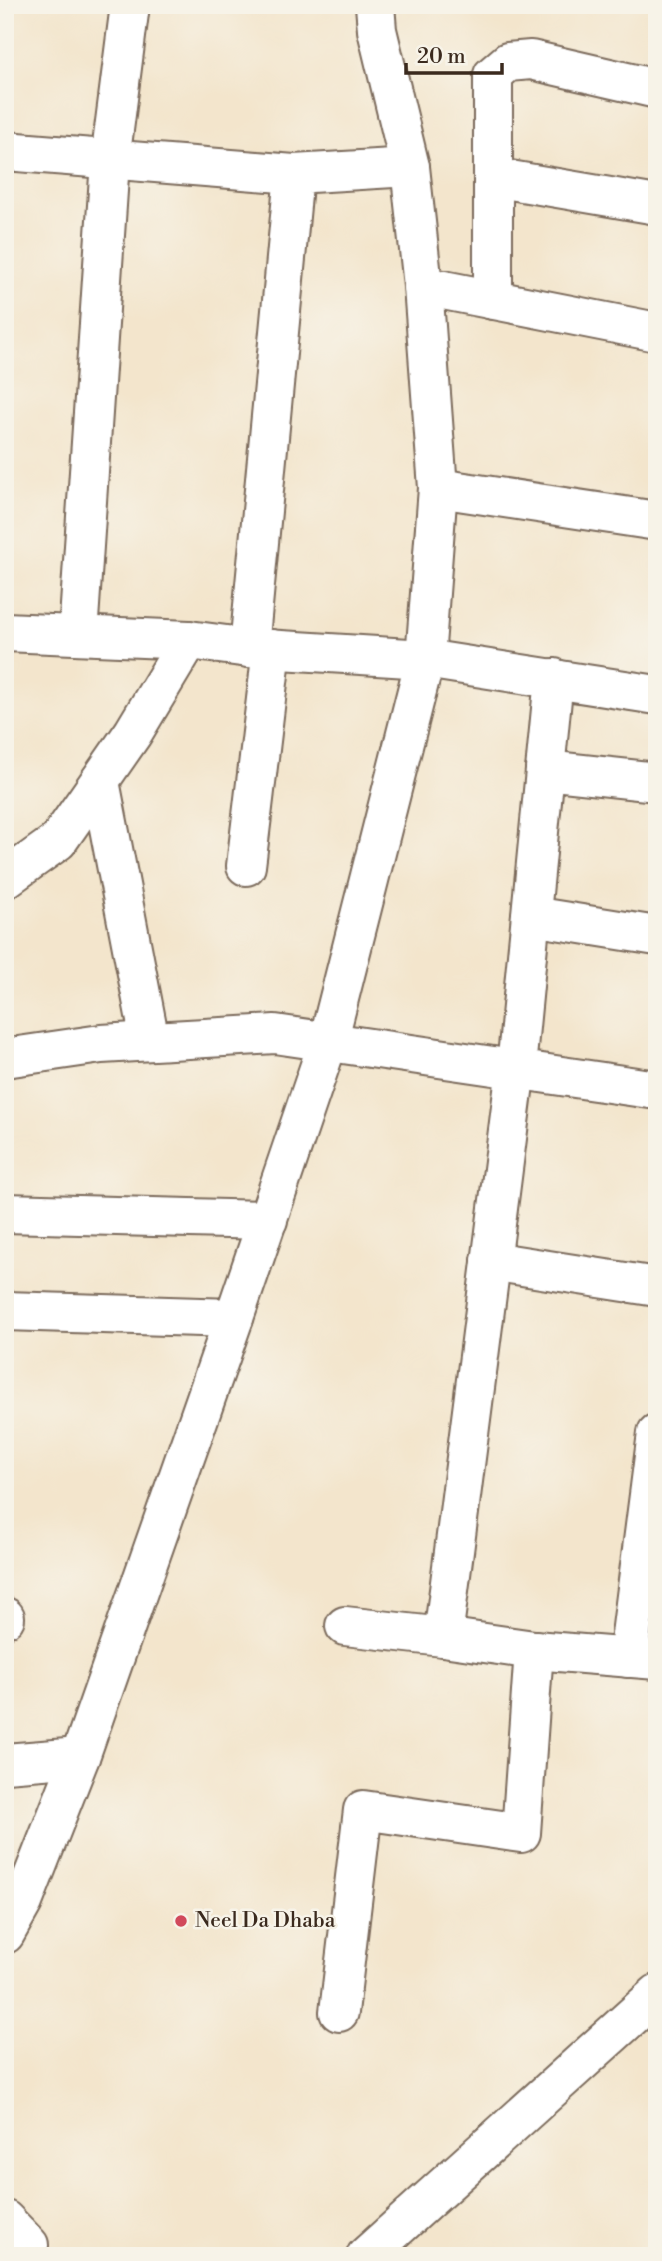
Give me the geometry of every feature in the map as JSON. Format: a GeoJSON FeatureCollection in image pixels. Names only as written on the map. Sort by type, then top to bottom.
{"type":"FeatureCollection","features":[{"type":"Feature","properties":{"kind":"street"},"geometry":{"type":"LineString","coordinates":[[78,635],[110,161],[130,5]]}},
{"type":"Feature","properties":{"kind":"street"},"geometry":{"type":"LineString","coordinates":[[5,1934],[23,1902],[80,1757],[328,1042],[425,659],[438,488],[423,286],[410,167],[377,30],[375,5]]}},
{"type":"Feature","properties":{"kind":"street"},"geometry":{"type":"LineString","coordinates":[[493,300],[493,75],[508,62],[531,60],[657,89]]}},
{"type":"Feature","properties":{"kind":"street"},"geometry":{"type":"LineString","coordinates":[[5,151],[294,174],[410,167]]}},
{"type":"Feature","properties":{"kind":"street"},"geometry":{"type":"LineString","coordinates":[[246,866],[294,174]]}},
{"type":"Feature","properties":{"kind":"street"},"geometry":{"type":"LineString","coordinates":[[493,177],[657,205]]}},
{"type":"Feature","properties":{"kind":"street"},"geometry":{"type":"LineString","coordinates":[[423,286],[657,332]]}},
{"type":"Feature","properties":{"kind":"street"},"geometry":{"type":"LineString","coordinates":[[438,488],[657,521]]}},
{"type":"Feature","properties":{"kind":"street"},"geometry":{"type":"LineString","coordinates":[[5,632],[189,640],[261,649],[425,659],[657,695]]}},
{"type":"Feature","properties":{"kind":"street"},"geometry":{"type":"LineString","coordinates":[[5,878],[58,841],[133,733],[189,640]]}},
{"type":"Feature","properties":{"kind":"street"},"geometry":{"type":"LineString","coordinates":[[443,1637],[516,1068],[554,678]]}},
{"type":"Feature","properties":{"kind":"street"},"geometry":{"type":"LineString","coordinates":[[545,770],[657,782]]}},
{"type":"Feature","properties":{"kind":"street"},"geometry":{"type":"LineString","coordinates":[[100,781],[150,1041]]}},
{"type":"Feature","properties":{"kind":"street"},"geometry":{"type":"LineString","coordinates":[[531,916],[657,936]]}},
{"type":"Feature","properties":{"kind":"street"},"geometry":{"type":"LineString","coordinates":[[5,1058],[101,1044],[275,1034],[657,1090]]}},
{"type":"Feature","properties":{"kind":"street"},"geometry":{"type":"LineString","coordinates":[[5,1213],[268,1220]]}},
{"type":"Feature","properties":{"kind":"street"},"geometry":{"type":"LineString","coordinates":[[491,1261],[657,1287]]}},
{"type":"Feature","properties":{"kind":"street"},"geometry":{"type":"LineString","coordinates":[[5,1311],[234,1318]]}},
{"type":"Feature","properties":{"kind":"street"},"geometry":{"type":"LineString","coordinates":[[345,1626],[534,1650],[642,1659],[657,1433]]}},
{"type":"Feature","properties":{"kind":"street"},"geometry":{"type":"LineString","coordinates":[[339,2012],[363,1810],[521,1833],[534,1650]]}},
{"type":"Feature","properties":{"kind":"street"},"geometry":{"type":"LineString","coordinates":[[5,1763],[80,1757]]}},
{"type":"Feature","properties":{"kind":"street"},"geometry":{"type":"LineString","coordinates":[[366,2256],[657,1994]]}},
{"type":"Feature","properties":{"kind":"place","name":"Neel Da Dhaba"},"geometry":{"type":"Point","coordinates":[181,1921]}}]}
